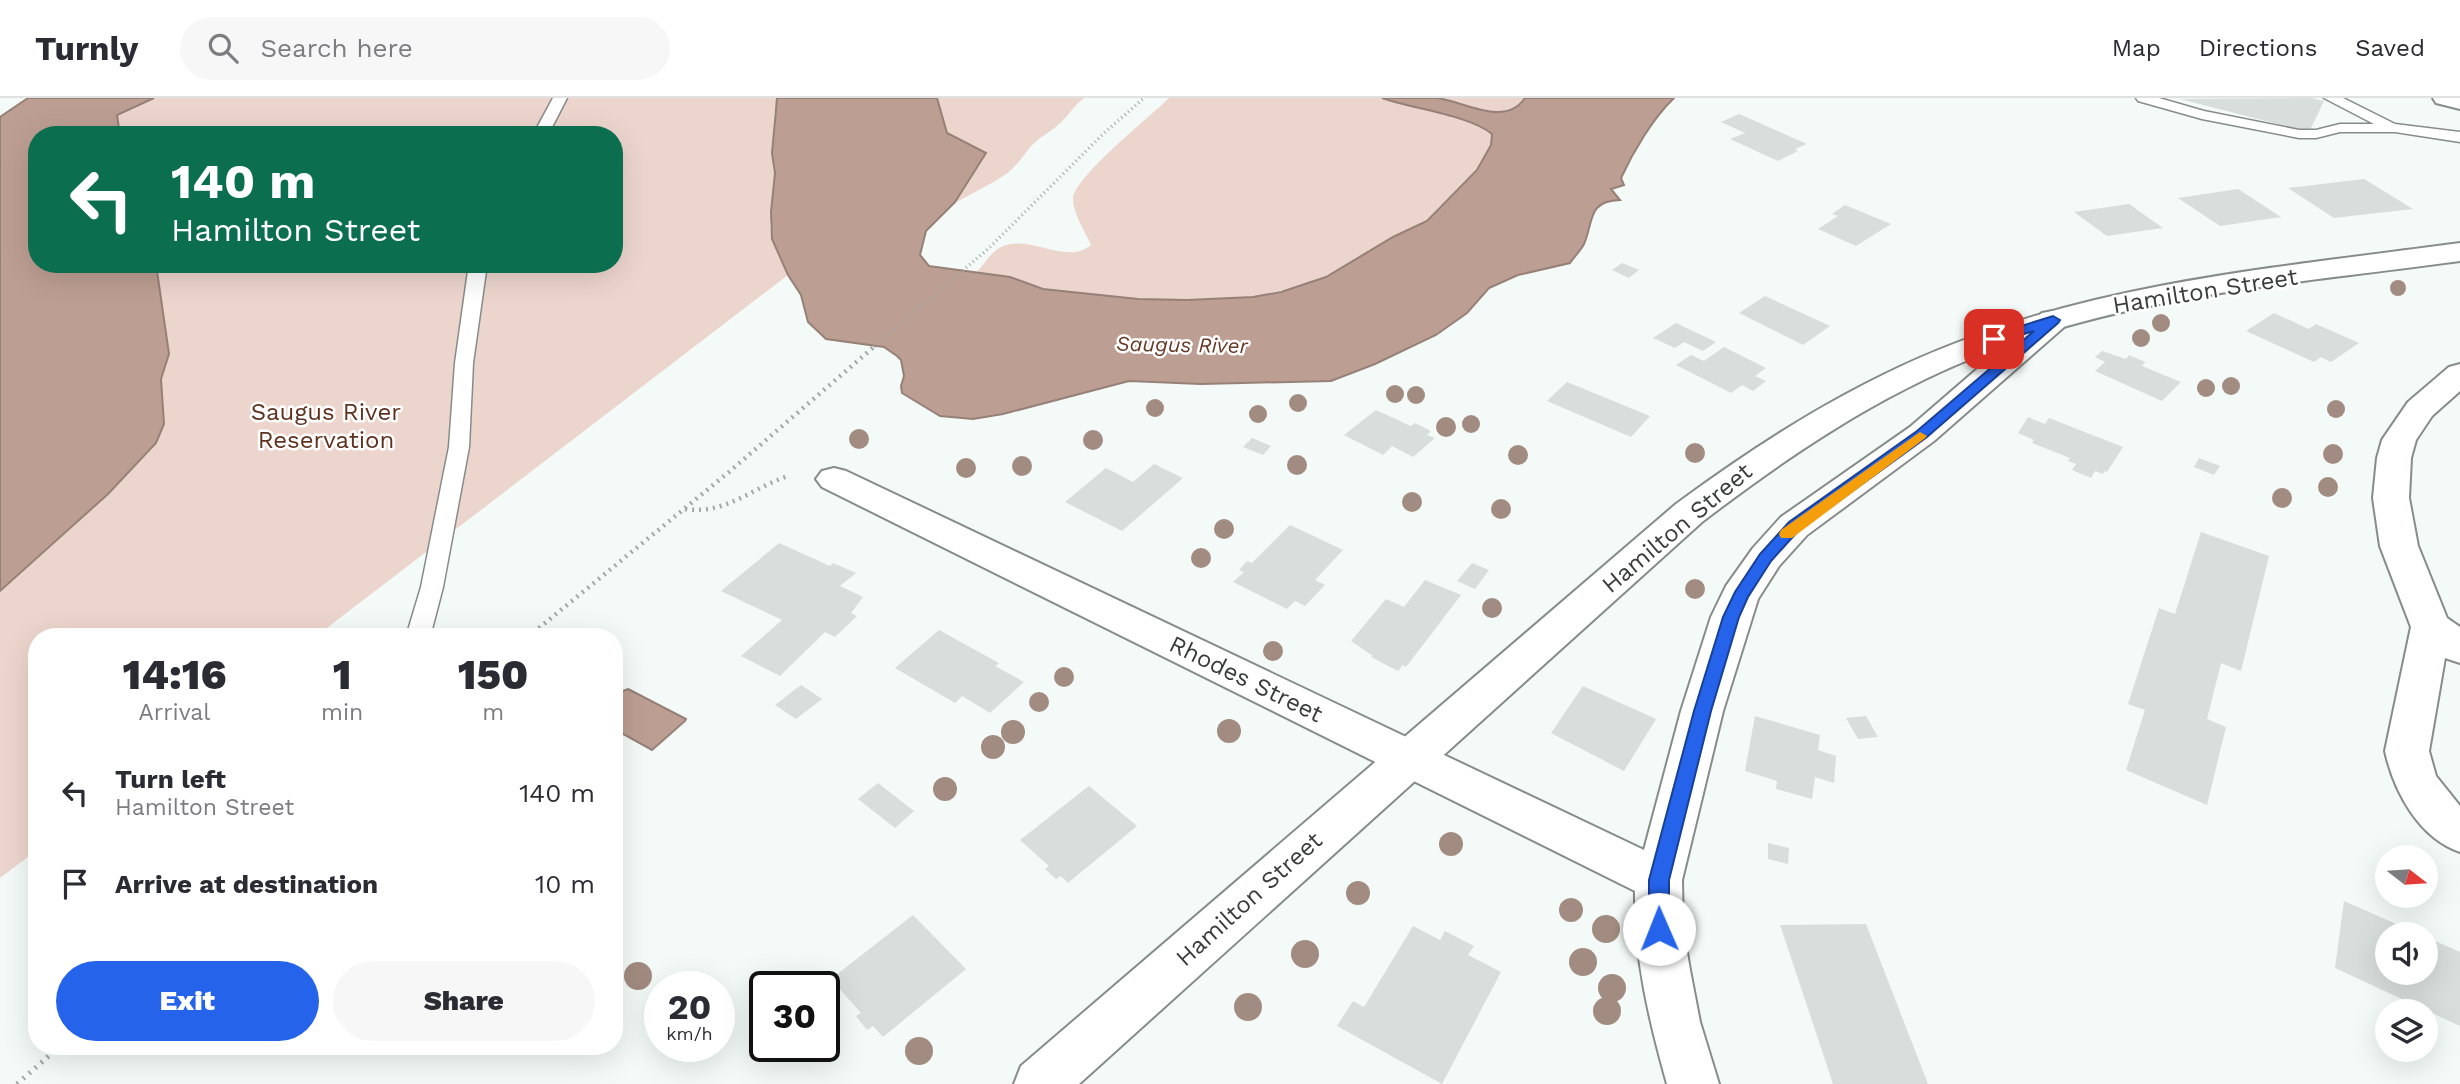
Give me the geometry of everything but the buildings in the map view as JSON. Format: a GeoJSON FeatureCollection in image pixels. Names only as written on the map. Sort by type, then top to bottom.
{"type":"FeatureCollection","features":[{"type":"Feature","properties":{"kind":"street"},"geometry":{"type":"LineString","coordinates":[[2445,98],[2460,102]]}},
{"type":"Feature","properties":{"kind":"street","name":"Hamilton Street"},"geometry":{"type":"LineString","coordinates":[[1040,1084],[1689,513],[1776,448],[1840,409],[1909,374],[1976,345],[2053,320],[2157,296],[2460,252]]}},
{"type":"Feature","properties":{"kind":"street"},"geometry":{"type":"LineString","coordinates":[[1693,1084],[1675,1022],[1665,970],[1659,929],[1659,880],[1731,617],[1750,579],[1794,526],[1922,434],[2053,320]]}},
{"type":"Feature","properties":{"kind":"street"},"geometry":{"type":"LineString","coordinates":[[2460,374],[2434,395],[2409,424],[2393,458],[2391,479],[2392,510],[2399,546],[2446,637],[2407,751],[2410,768],[2431,806],[2460,833]]}},
{"type":"Feature","properties":{"kind":"street","name":"Rhodes Street"},"geometry":{"type":"LineString","coordinates":[[834,479],[1659,880]]}},
{"type":"Feature","properties":{"kind":"lane"},"geometry":{"type":"LineString","coordinates":[[545,126],[559,98]]}},
{"type":"Feature","properties":{"kind":"lane"},"geometry":{"type":"LineString","coordinates":[[2143,98],[2202,115],[2299,134],[2316,134],[2340,128],[2395,128],[2460,137]]}},
{"type":"Feature","properties":{"kind":"lane"},"geometry":{"type":"LineString","coordinates":[[2331,98],[2395,128]]}},
{"type":"Feature","properties":{"kind":"lane"},"geometry":{"type":"LineString","coordinates":[[421,628],[432,587],[459,447],[464,363],[477,273]]}},
{"type":"Feature","properties":{"kind":"path"},"geometry":{"type":"LineString","coordinates":[[539,628],[685,509],[989,248],[1103,134],[1144,98]]}},
{"type":"Feature","properties":{"kind":"path"},"geometry":{"type":"LineString","coordinates":[[685,509],[703,513],[716,511],[761,486],[794,475],[834,479]]}},
{"type":"Feature","properties":{"kind":"path"},"geometry":{"type":"LineString","coordinates":[[17,1084],[50,1055]]}},
{"type":"Feature","properties":{"kind":"green space","name":"Saugus River Reservation"},"geometry":{"type":"Polygon","coordinates":[[[154,98],[777,98],[774,114],[772,153],[775,173],[770,226],[772,239],[788,275],[327,628],[28,628],[28,857],[0,878],[0,591],[108,494],[156,443],[164,424],[161,379],[169,354],[157,273],[623,273],[623,126],[119,126],[117,115],[154,98]]]}},
{"type":"Feature","properties":{"kind":"green space"},"geometry":{"type":"Polygon","coordinates":[[[883,98],[1084,98],[1062,122],[1032,145],[1011,170],[941,213],[923,238],[920,255],[883,98]]]}},
{"type":"Feature","properties":{"kind":"green space"},"geometry":{"type":"Polygon","coordinates":[[[1169,98],[1396,98],[1524,134],[1439,207],[1427,221],[1393,237],[1326,277],[1300,286],[1253,297],[1138,299],[1043,289],[1010,277],[976,273],[994,252],[1005,245],[1030,245],[1068,252],[1080,251],[1091,245],[1075,211],[1073,199],[1076,189],[1114,147],[1169,98]]]}},
{"type":"Feature","properties":{"kind":"green space"},"geometry":{"type":"Polygon","coordinates":[[[1400,98],[1546,98],[1528,119],[1400,98]]]}},
{"type":"Feature","properties":{"kind":"water"},"geometry":{"type":"Polygon","coordinates":[[[28,98],[154,98],[117,115],[119,126],[28,126],[28,273],[157,273],[169,354],[161,379],[164,424],[156,443],[108,494],[0,591],[0,117],[28,98]]]}},
{"type":"Feature","properties":{"kind":"water","name":"Saugus River"},"geometry":{"type":"Polygon","coordinates":[[[777,98],[937,98],[947,133],[986,153],[955,202],[926,231],[920,255],[929,266],[1010,277],[1043,289],[1138,299],[1187,300],[1253,297],[1281,292],[1326,277],[1393,237],[1427,221],[1477,170],[1491,145],[1492,134],[1482,127],[1455,117],[1382,98],[1437,98],[1495,112],[1517,107],[1525,98],[1674,98],[1651,125],[1638,147],[1621,178],[1624,185],[1611,189],[1620,200],[1609,201],[1597,208],[1584,244],[1570,263],[1518,275],[1489,288],[1467,313],[1436,335],[1375,364],[1331,381],[1201,384],[1129,381],[1003,414],[973,419],[940,416],[902,393],[904,376],[901,360],[884,347],[826,339],[808,322],[801,295],[788,275],[772,239],[771,212],[775,173],[772,153],[777,98]]]}},
{"type":"Feature","properties":{"kind":"water"},"geometry":{"type":"Polygon","coordinates":[[[628,689],[686,719],[652,750],[623,734],[623,691],[628,689]]]}},
{"type":"Feature","properties":{"kind":"slow traffic"},"geometry":{"type":"LineString","coordinates":[[1786,534],[1920,436]]}},
{"type":"Feature","properties":{"kind":"route"},"geometry":{"type":"LineString","coordinates":[[1659,929],[1659,880],[1702,711],[1740,596],[1766,557],[1794,526],[1922,434],[1976,390],[2053,320],[1994,339]]}}]}
